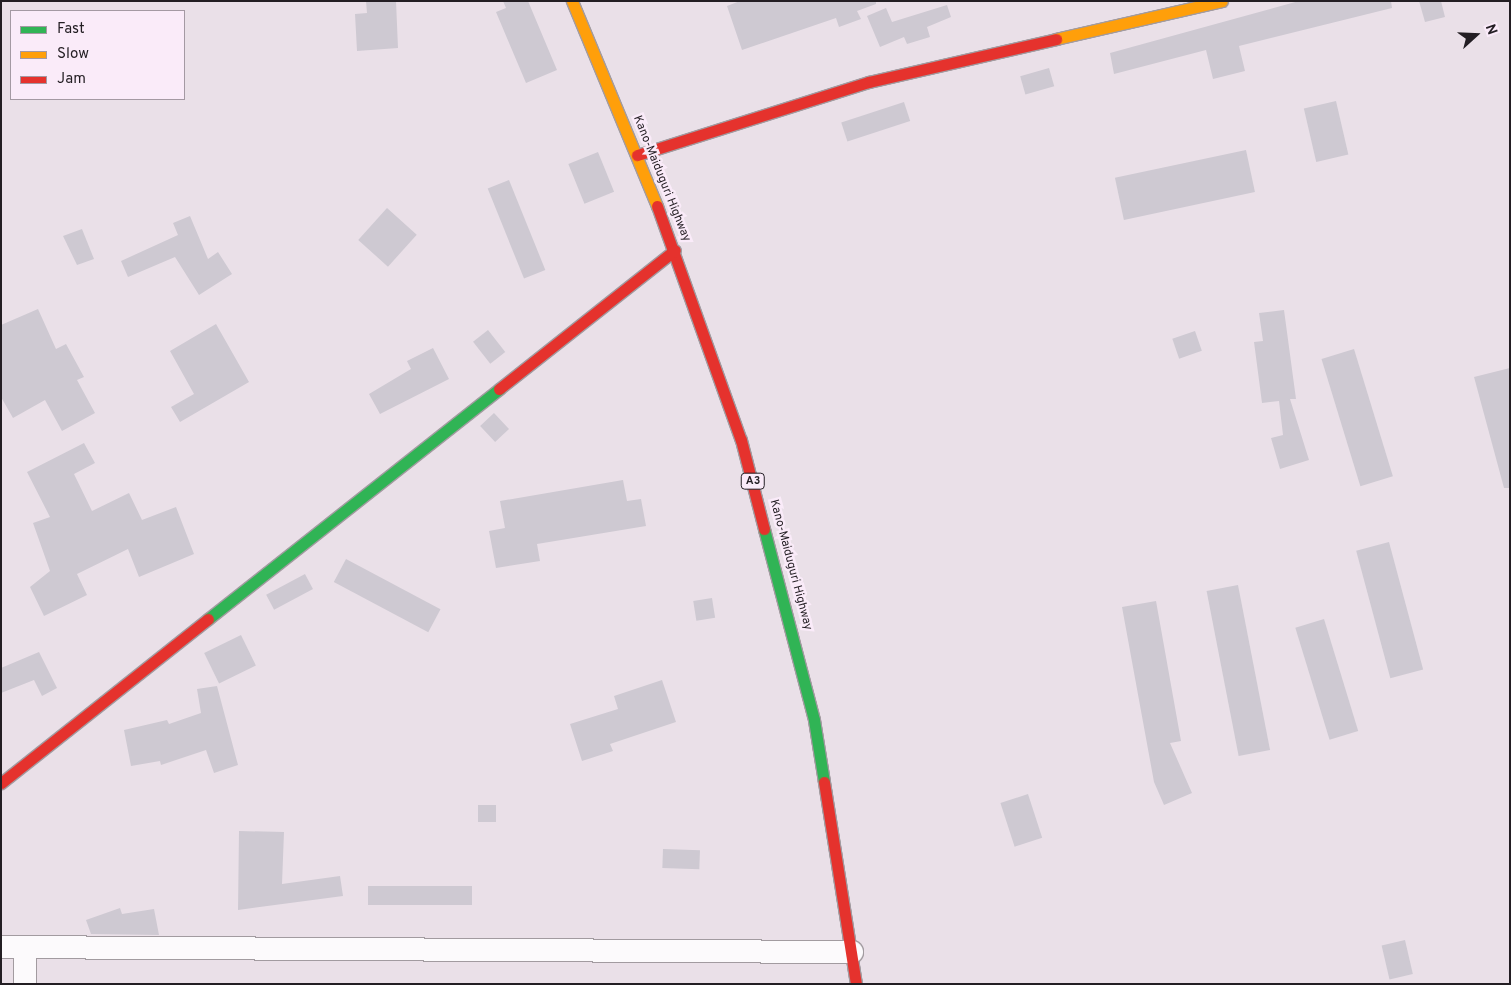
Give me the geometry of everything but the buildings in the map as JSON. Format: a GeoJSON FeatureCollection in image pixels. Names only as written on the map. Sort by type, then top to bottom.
{"type":"FeatureCollection","features":[{"type":"Feature","properties":{"kind":"main road","name":"Kano-Maiduguri Highway"},"geometry":{"type":"LineString","coordinates":[[572,1],[675,250],[741,440],[780,576],[814,720],[856,984]]}},
{"type":"Feature","properties":{"kind":"main road"},"geometry":{"type":"LineString","coordinates":[[637,155],[869,82],[1222,1]]}},
{"type":"Feature","properties":{"kind":"main road"},"geometry":{"type":"LineString","coordinates":[[1,783],[675,250]]}},
{"type":"Feature","properties":{"kind":"street"},"geometry":{"type":"LineString","coordinates":[[1,947],[25,951],[852,952]]}},
{"type":"Feature","properties":{"kind":"street"},"geometry":{"type":"LineString","coordinates":[[24,984],[25,951]]}},
{"type":"Feature","properties":{"kind":"traffic: fast"},"geometry":{"type":"LineString","coordinates":[[208,619],[499,389]]}},
{"type":"Feature","properties":{"kind":"traffic: fast"},"geometry":{"type":"LineString","coordinates":[[764,529],[814,720],[824,782]]}},
{"type":"Feature","properties":{"kind":"traffic: slow"},"geometry":{"type":"LineString","coordinates":[[572,1],[657,206]]}},
{"type":"Feature","properties":{"kind":"traffic: slow"},"geometry":{"type":"LineString","coordinates":[[1056,39],[1222,1]]}},
{"type":"Feature","properties":{"kind":"traffic: jam"},"geometry":{"type":"LineString","coordinates":[[637,155],[869,82],[1056,39]]}},
{"type":"Feature","properties":{"kind":"traffic: jam"},"geometry":{"type":"LineString","coordinates":[[657,206],[741,440],[764,529]]}},
{"type":"Feature","properties":{"kind":"traffic: jam"},"geometry":{"type":"LineString","coordinates":[[499,389],[675,250]]}},
{"type":"Feature","properties":{"kind":"traffic: jam"},"geometry":{"type":"LineString","coordinates":[[1,783],[208,619]]}},
{"type":"Feature","properties":{"kind":"traffic: jam"},"geometry":{"type":"LineString","coordinates":[[824,782],[856,984]]}}]}
